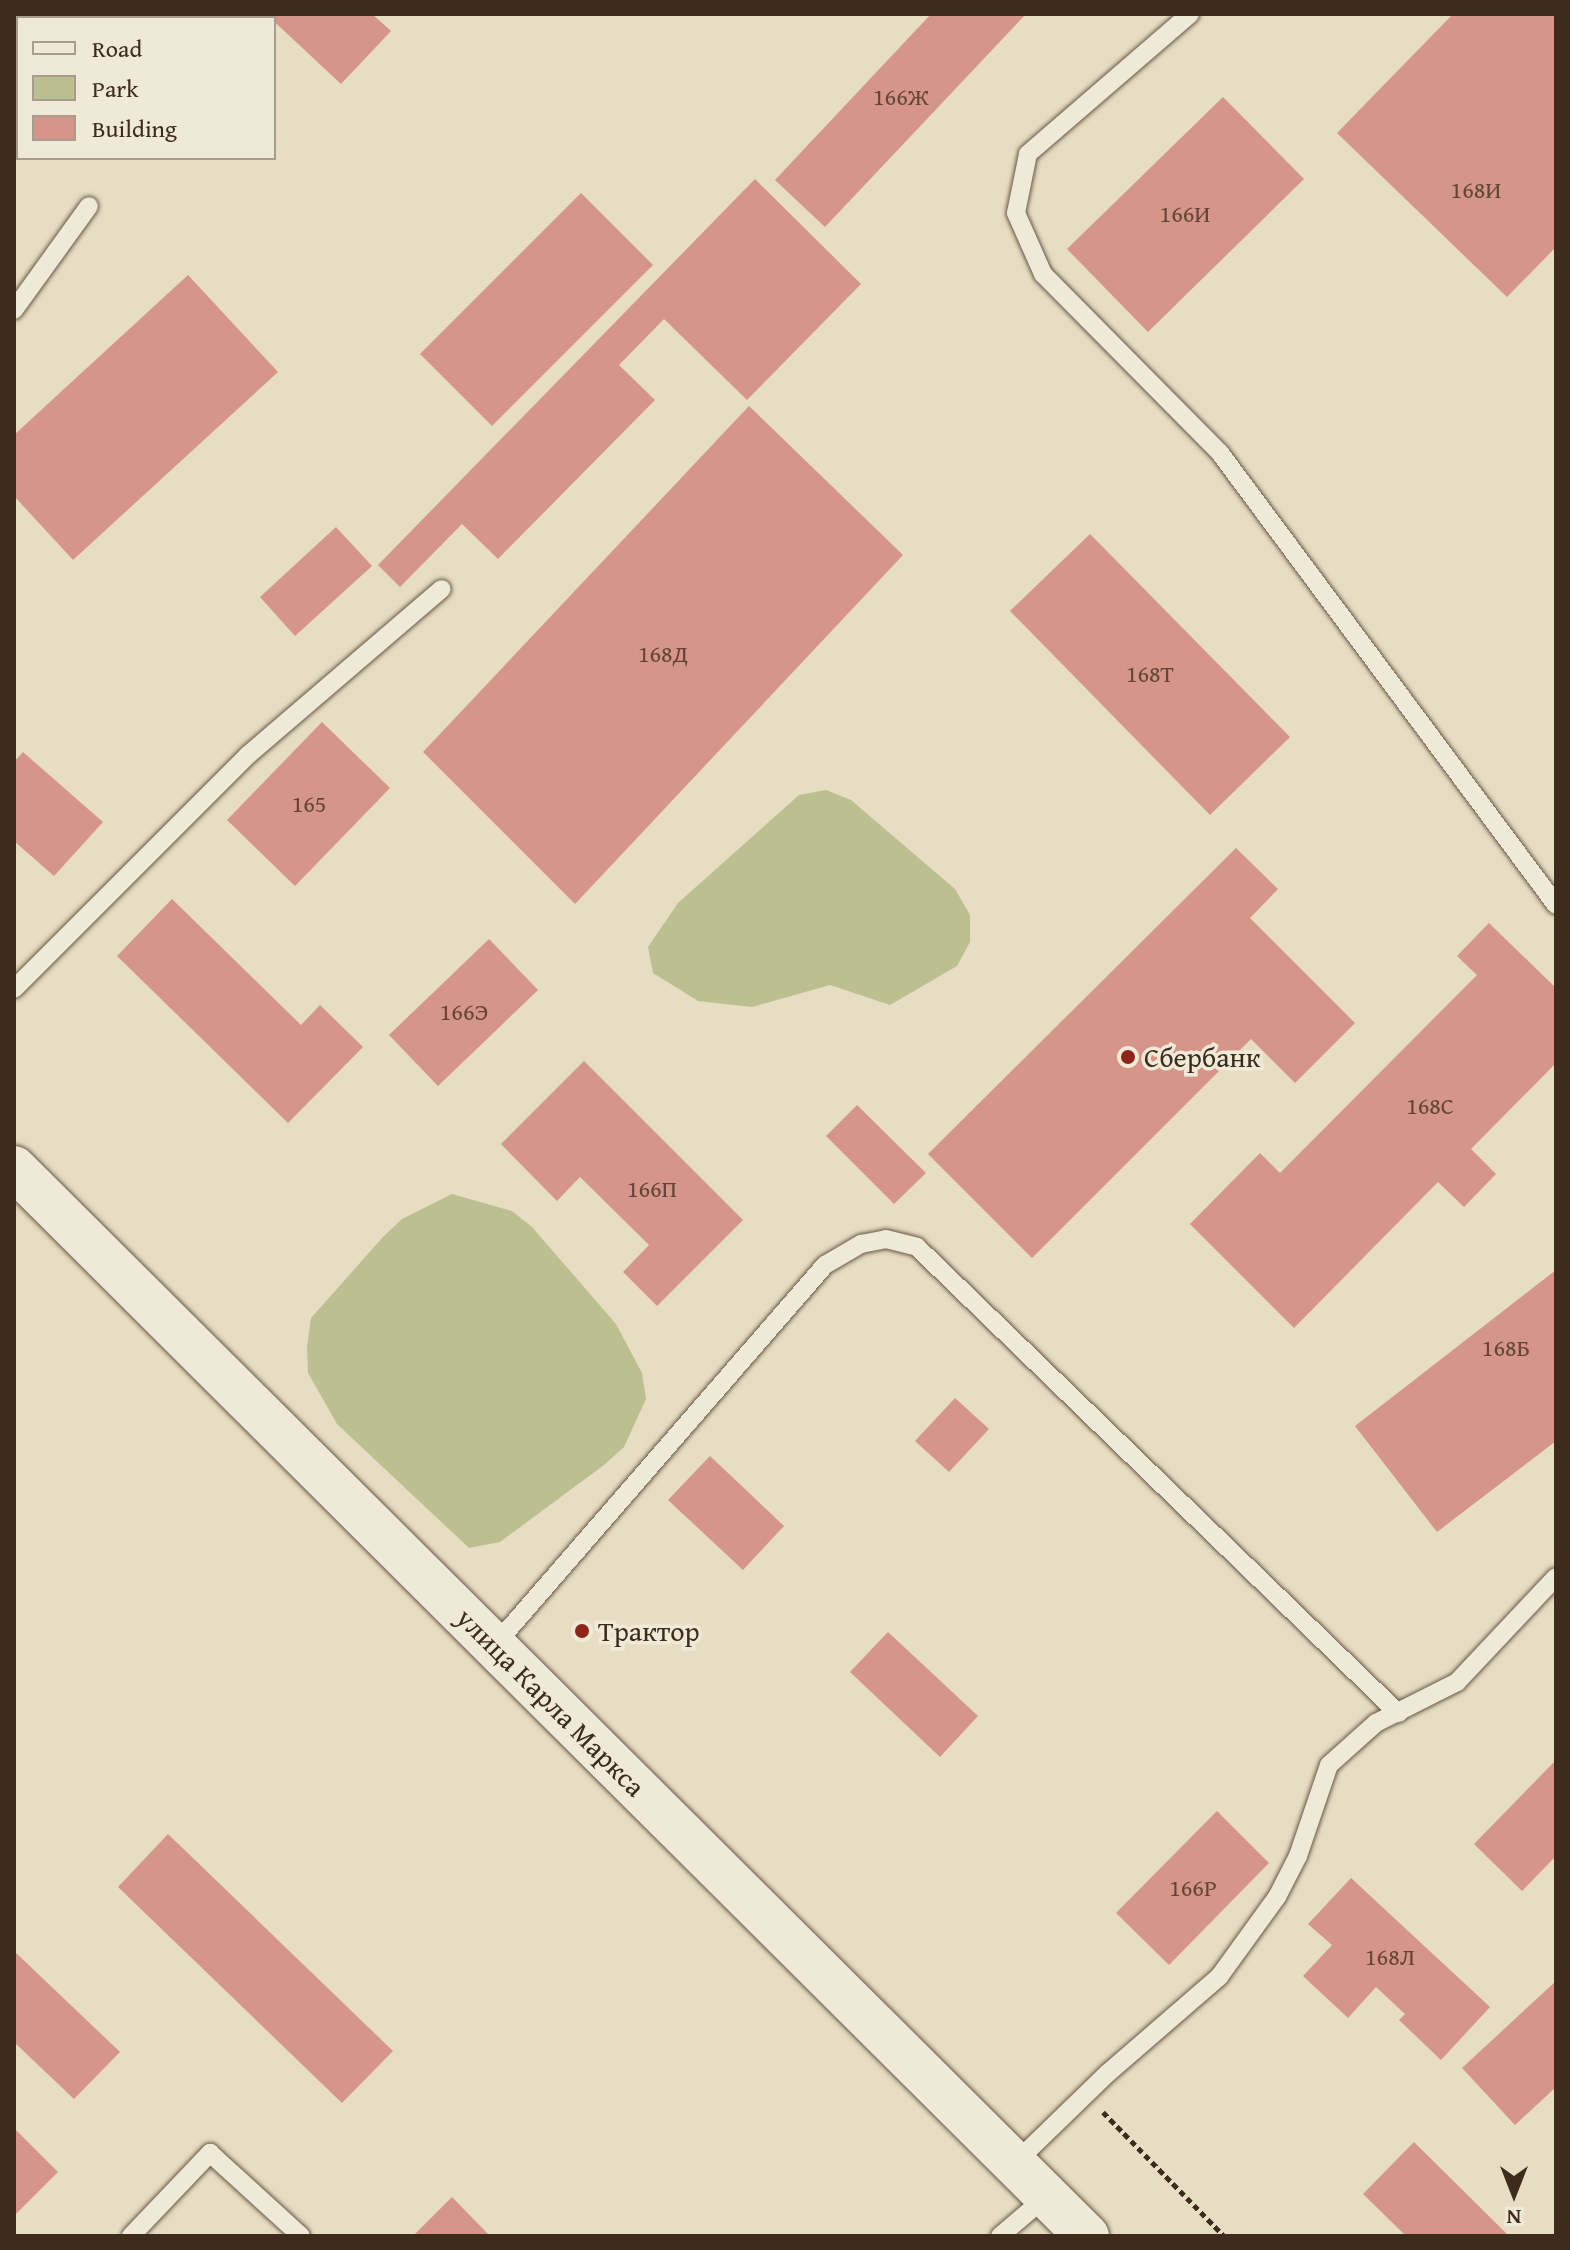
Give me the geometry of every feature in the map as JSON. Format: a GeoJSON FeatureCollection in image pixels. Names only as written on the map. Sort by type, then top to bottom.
{"type":"FeatureCollection","features":[{"type":"Feature","properties":{"kind":"main road","name":"улица Карла Маркса"},"geometry":{"type":"LineString","coordinates":[[14,1168],[1087,2236]]}},
{"type":"Feature","properties":{"kind":"lane"},"geometry":{"type":"LineString","coordinates":[[1190,14],[1028,154],[1016,213],[1043,274],[1220,453],[1556,905]]}},
{"type":"Feature","properties":{"kind":"lane"},"geometry":{"type":"LineString","coordinates":[[14,310],[89,206]]}},
{"type":"Feature","properties":{"kind":"lane"},"geometry":{"type":"LineString","coordinates":[[14,989],[248,755],[442,589]]}},
{"type":"Feature","properties":{"kind":"lane"},"geometry":{"type":"LineString","coordinates":[[494,1646],[825,1265],[861,1244],[886,1239],[917,1247],[1398,1713]]}},
{"type":"Feature","properties":{"kind":"lane"},"geometry":{"type":"LineString","coordinates":[[1014,2164],[1085,2094],[1219,1977],[1277,1897],[1298,1856],[1329,1765],[1376,1723],[1457,1682],[1556,1577]]}},
{"type":"Feature","properties":{"kind":"lane"},"geometry":{"type":"LineString","coordinates":[[131,2236],[210,2153],[301,2236]]}},
{"type":"Feature","properties":{"kind":"lane"},"geometry":{"type":"LineString","coordinates":[[1000,2236],[1047,2196]]}},
{"type":"Feature","properties":{"kind":"path"},"geometry":{"type":"LineString","coordinates":[[1085,2094],[1224,2236]]}},
{"type":"Feature","properties":{"kind":"green space"},"geometry":{"type":"Polygon","coordinates":[[[826,790],[851,800],[955,889],[970,915],[970,942],[957,966],[890,1005],[830,985],[752,1007],[698,1001],[653,973],[648,947],[678,903],[799,795],[826,790]]]}},
{"type":"Feature","properties":{"kind":"green space"},"geometry":{"type":"Polygon","coordinates":[[[452,1194],[512,1211],[532,1227],[616,1324],[642,1373],[646,1399],[624,1447],[604,1465],[500,1542],[469,1548],[337,1424],[308,1373],[307,1347],[311,1318],[402,1219],[452,1194]]]}},
{"type":"Feature","properties":{"kind":"building"},"geometry":{"type":"Polygon","coordinates":[[[266,14],[372,14],[391,31],[341,84],[276,23],[276,16],[266,14]]]}},
{"type":"Feature","properties":{"kind":"building"},"geometry":{"type":"Polygon","coordinates":[[[931,14],[1026,14],[825,227],[775,180],[931,14]]]}},
{"type":"Feature","properties":{"kind":"building"},"geometry":{"type":"Polygon","coordinates":[[[1453,14],[1556,14],[1556,247],[1507,297],[1337,133],[1453,14]]]}},
{"type":"Feature","properties":{"kind":"building"},"geometry":{"type":"Polygon","coordinates":[[[1223,97],[1304,179],[1148,332],[1067,249],[1223,97]]]}},
{"type":"Feature","properties":{"kind":"building"},"geometry":{"type":"Polygon","coordinates":[[[755,179],[861,284],[747,400],[664,319],[619,365],[655,400],[498,559],[462,524],[400,587],[378,565],[755,179]]]}},
{"type":"Feature","properties":{"kind":"building"},"geometry":{"type":"Polygon","coordinates":[[[581,193],[653,265],[492,426],[420,354],[581,193]]]}},
{"type":"Feature","properties":{"kind":"building"},"geometry":{"type":"Polygon","coordinates":[[[188,275],[278,372],[73,560],[14,496],[14,435],[188,275]]]}},
{"type":"Feature","properties":{"kind":"building"},"geometry":{"type":"Polygon","coordinates":[[[749,406],[903,555],[575,904],[423,752],[749,406]]]}},
{"type":"Feature","properties":{"kind":"building"},"geometry":{"type":"Polygon","coordinates":[[[336,527],[372,566],[295,636],[260,597],[336,527]]]}},
{"type":"Feature","properties":{"kind":"building"},"geometry":{"type":"Polygon","coordinates":[[[1090,534],[1290,737],[1210,815],[1010,611],[1090,534]]]}},
{"type":"Feature","properties":{"kind":"building"},"geometry":{"type":"Polygon","coordinates":[[[322,722],[390,788],[295,886],[227,820],[322,722]]]}},
{"type":"Feature","properties":{"kind":"building"},"geometry":{"type":"Polygon","coordinates":[[[23,752],[103,822],[54,876],[14,841],[14,762],[23,752]]]}},
{"type":"Feature","properties":{"kind":"building"},"geometry":{"type":"Polygon","coordinates":[[[1236,848],[1278,889],[1250,918],[1355,1023],[1295,1083],[1251,1039],[1032,1258],[928,1154],[1236,848]]]}},
{"type":"Feature","properties":{"kind":"building"},"geometry":{"type":"Polygon","coordinates":[[[172,899],[301,1025],[320,1005],[363,1047],[288,1123],[117,956],[172,899]]]}},
{"type":"Feature","properties":{"kind":"building"},"geometry":{"type":"Polygon","coordinates":[[[1489,923],[1556,988],[1556,1063],[1471,1149],[1496,1174],[1464,1207],[1438,1182],[1294,1328],[1190,1224],[1260,1153],[1280,1173],[1477,975],[1457,956],[1489,923]]]}},
{"type":"Feature","properties":{"kind":"building"},"geometry":{"type":"Polygon","coordinates":[[[489,939],[538,990],[438,1086],[389,1035],[489,939]]]}},
{"type":"Feature","properties":{"kind":"building"},"geometry":{"type":"Polygon","coordinates":[[[584,1061],[743,1220],[657,1306],[623,1272],[649,1245],[580,1177],[557,1201],[501,1144],[584,1061]]]}},
{"type":"Feature","properties":{"kind":"building"},"geometry":{"type":"Polygon","coordinates":[[[857,1105],[926,1173],[894,1204],[826,1136],[857,1105]]]}},
{"type":"Feature","properties":{"kind":"building"},"geometry":{"type":"Polygon","coordinates":[[[1556,1270],[1556,1441],[1437,1532],[1355,1426],[1556,1270]]]}},
{"type":"Feature","properties":{"kind":"building"},"geometry":{"type":"Polygon","coordinates":[[[955,1398],[989,1429],[949,1472],[915,1441],[955,1398]]]}},
{"type":"Feature","properties":{"kind":"building"},"geometry":{"type":"Polygon","coordinates":[[[710,1456],[784,1526],[743,1570],[668,1500],[710,1456]]]}},
{"type":"Feature","properties":{"kind":"building"},"geometry":{"type":"Polygon","coordinates":[[[888,1632],[978,1716],[940,1757],[850,1672],[888,1632]]]}},
{"type":"Feature","properties":{"kind":"building"},"geometry":{"type":"Polygon","coordinates":[[[1556,1760],[1556,1856],[1522,1891],[1474,1844],[1556,1760]]]}},
{"type":"Feature","properties":{"kind":"building"},"geometry":{"type":"Polygon","coordinates":[[[1217,1811],[1269,1863],[1169,1965],[1116,1913],[1217,1811]]]}},
{"type":"Feature","properties":{"kind":"building"},"geometry":{"type":"Polygon","coordinates":[[[168,1834],[393,2051],[342,2103],[118,1887],[168,1834]]]}},
{"type":"Feature","properties":{"kind":"building"},"geometry":{"type":"Polygon","coordinates":[[[1351,1878],[1490,2007],[1441,2060],[1399,2020],[1405,2014],[1376,1987],[1348,2018],[1303,1976],[1332,1945],[1308,1924],[1351,1878]]]}},
{"type":"Feature","properties":{"kind":"building"},"geometry":{"type":"Polygon","coordinates":[[[14,1951],[120,2052],[74,2099],[14,2042],[14,1951]]]}},
{"type":"Feature","properties":{"kind":"building"},"geometry":{"type":"Polygon","coordinates":[[[1556,1981],[1556,2087],[1515,2125],[1462,2068],[1556,1981]]]}},
{"type":"Feature","properties":{"kind":"building"},"geometry":{"type":"Polygon","coordinates":[[[14,2128],[58,2172],[14,2216],[14,2128]]]}},
{"type":"Feature","properties":{"kind":"building"},"geometry":{"type":"Polygon","coordinates":[[[1414,2142],[1509,2236],[1406,2236],[1363,2194],[1414,2142]]]}},
{"type":"Feature","properties":{"kind":"building"},"geometry":{"type":"Polygon","coordinates":[[[452,2197],[490,2236],[413,2236],[452,2197]]]}},
{"type":"Feature","properties":{"kind":"place","name":"Сбербанк"},"geometry":{"type":"Point","coordinates":[1128,1057]}},
{"type":"Feature","properties":{"kind":"place","name":"Трактор"},"geometry":{"type":"Point","coordinates":[582,1631]}}]}
